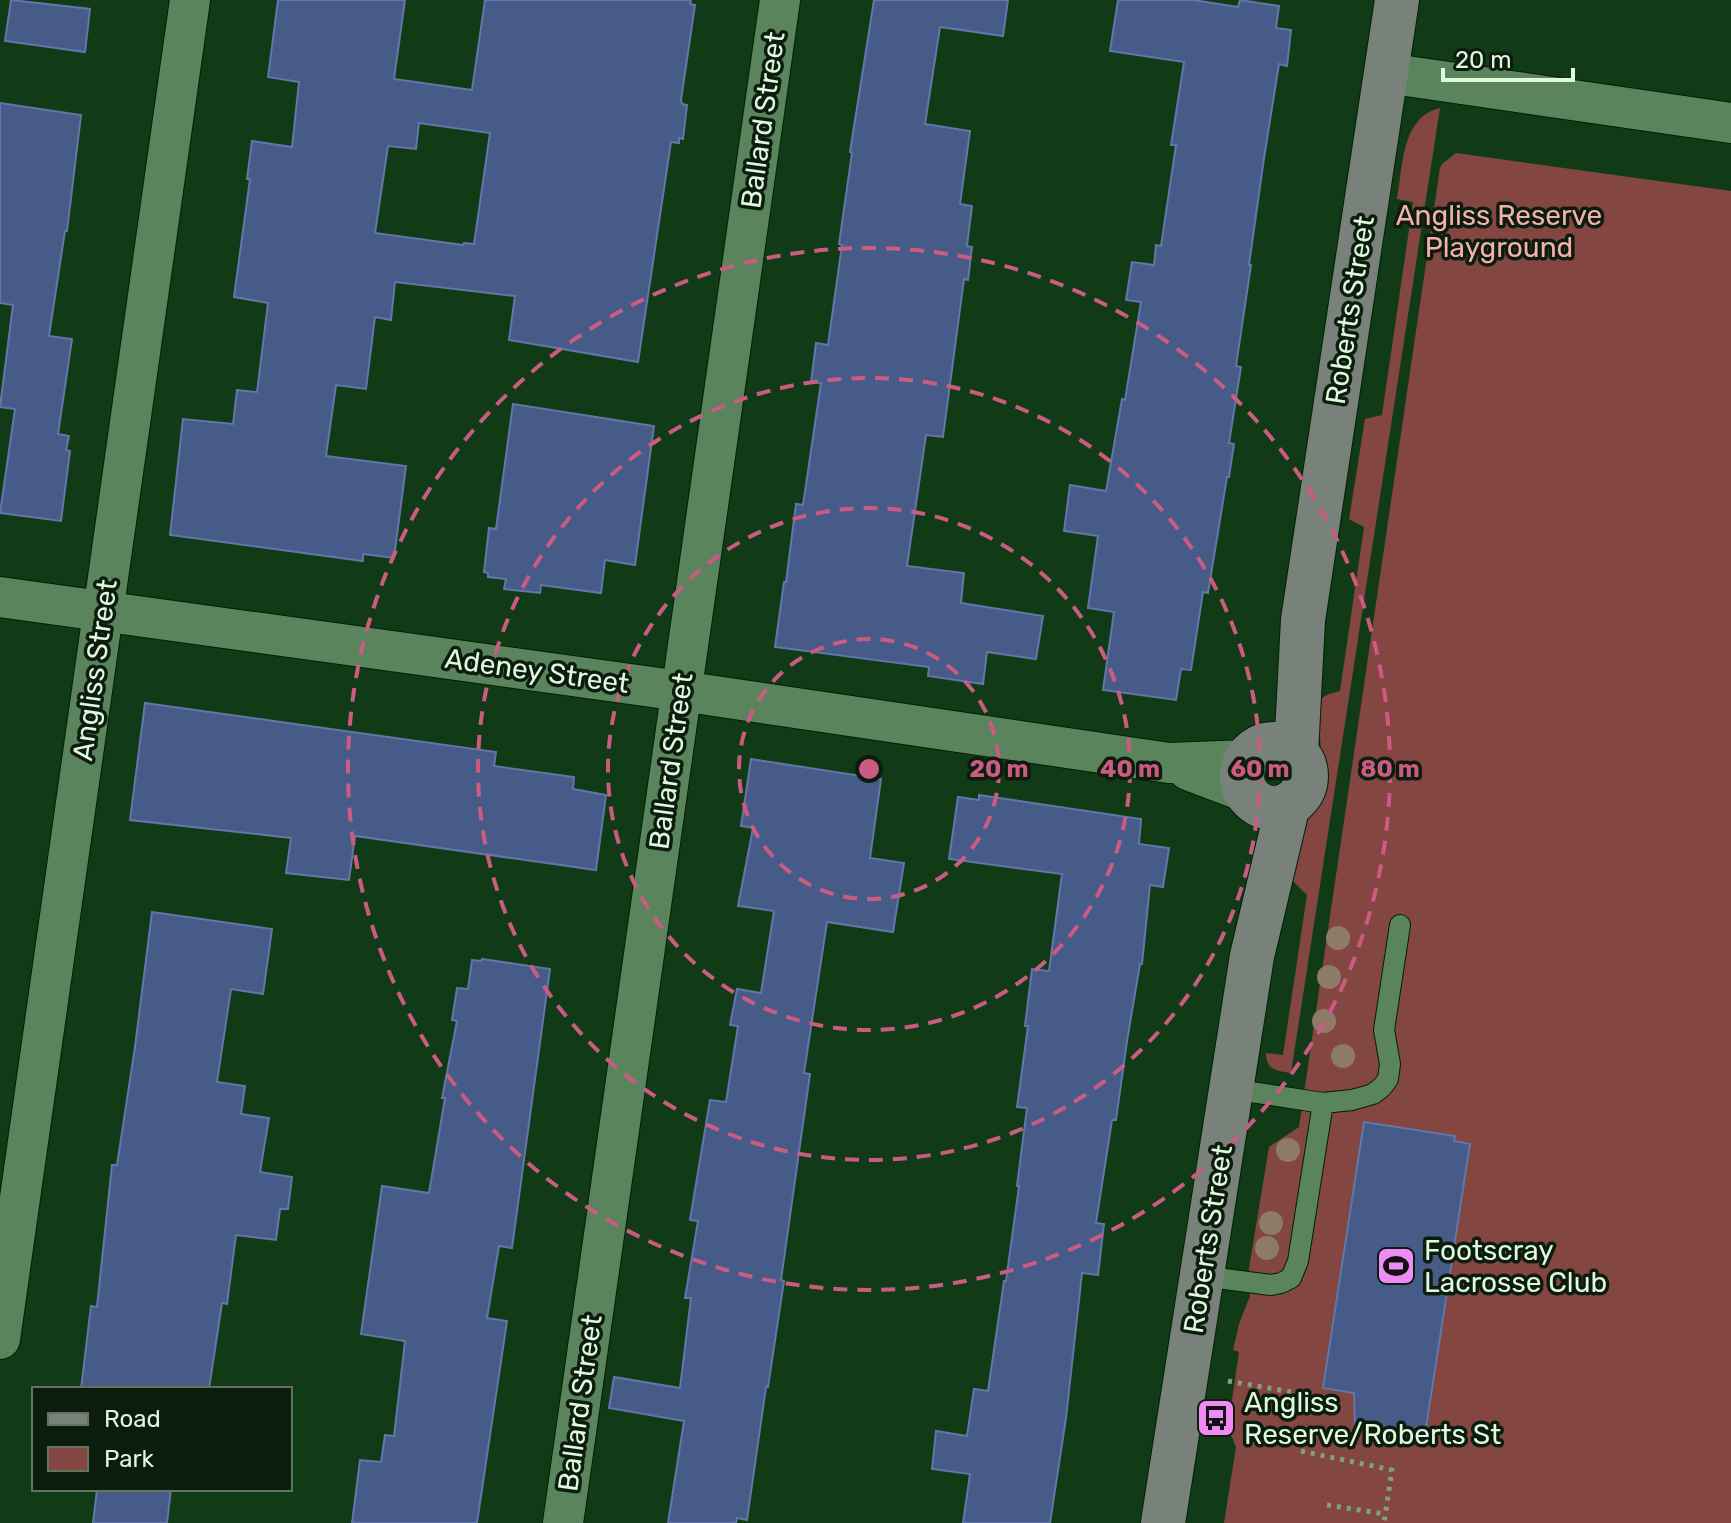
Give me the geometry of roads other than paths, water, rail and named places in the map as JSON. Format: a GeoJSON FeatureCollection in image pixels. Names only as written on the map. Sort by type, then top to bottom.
{"type":"FeatureCollection","features":[{"type":"Feature","properties":{"kind":"street","name":"Angliss Street"},"geometry":{"type":"LineString","coordinates":[[0,1339],[190,0]]}},
{"type":"Feature","properties":{"kind":"street","name":"Ballard Street"},"geometry":{"type":"LineString","coordinates":[[563,1523],[780,0]]}},
{"type":"Feature","properties":{"kind":"street","name":"Roberts Street"},"geometry":{"type":"LineString","coordinates":[[1163,1523],[1252,956],[1265,776],[1303,620],[1397,0]]}},
{"type":"Feature","properties":{"kind":"street"},"geometry":{"type":"LineString","coordinates":[[1386,73],[1731,123]]}},
{"type":"Feature","properties":{"kind":"street","name":"Adeney Street"},"geometry":{"type":"LineString","coordinates":[[0,597],[1265,776]]}},
{"type":"Feature","properties":{"kind":"lane"},"geometry":{"type":"LineString","coordinates":[[1231,1089],[1323,1103],[1352,1100],[1373,1094],[1382,1087],[1388,1079],[1390,1064],[1384,1030],[1400,925]]}},
{"type":"Feature","properties":{"kind":"lane"},"geometry":{"type":"LineString","coordinates":[[1202,1276],[1271,1285],[1291,1278],[1298,1261],[1323,1103]]}},
{"type":"Feature","properties":{"kind":"place","name":"Footscray Lacrosse Club"},"geometry":{"type":"Point","coordinates":[1396,1266]}},
{"type":"Feature","properties":{"kind":"place","name":"Angliss Reserve/Roberts St"},"geometry":{"type":"Point","coordinates":[1216,1418]}},
{"type":"Feature","properties":{"kind":"park label","name":"Angliss Reserve Playground"},"geometry":{"type":"Point","coordinates":[1499,231]}}]}
